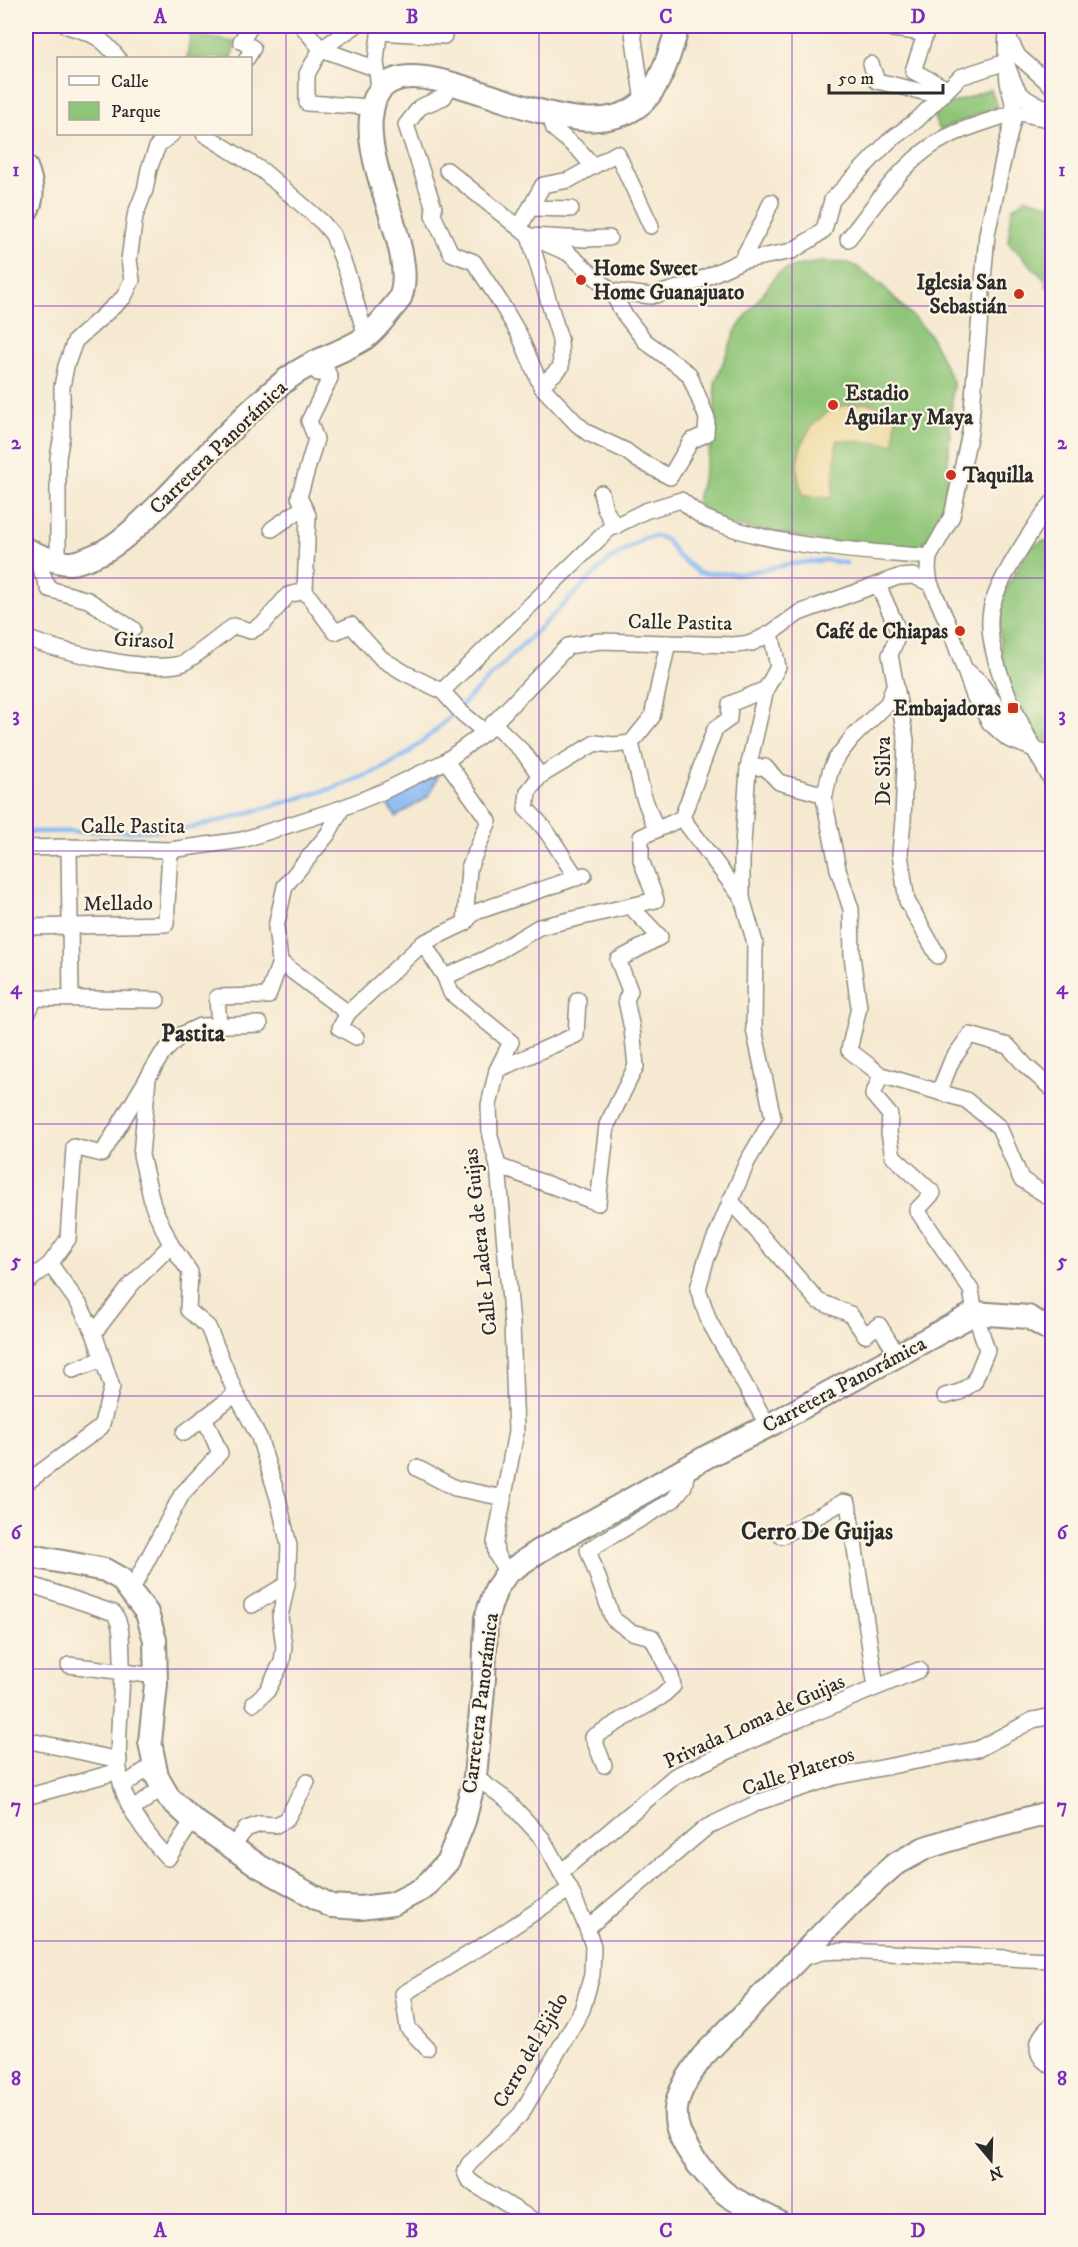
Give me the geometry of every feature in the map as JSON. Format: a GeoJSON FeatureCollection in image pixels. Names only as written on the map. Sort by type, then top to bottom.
{"type":"FeatureCollection","features":[{"type":"Feature","properties":{"kind":"street"},"geometry":{"type":"LineString","coordinates":[[67,26],[92,33],[111,48],[117,57]]}},
{"type":"Feature","properties":{"kind":"street"},"geometry":{"type":"LineString","coordinates":[[248,57],[253,48],[241,41],[251,26]]}},
{"type":"Feature","properties":{"kind":"street"},"geometry":{"type":"LineString","coordinates":[[302,26],[321,49],[376,89]]}},
{"type":"Feature","properties":{"kind":"street"},"geometry":{"type":"LineString","coordinates":[[355,26],[321,49],[308,74],[307,103],[376,89],[394,80],[417,75],[451,83],[549,114],[597,120],[622,114],[643,102],[659,78],[670,55],[678,26]]}},
{"type":"Feature","properties":{"kind":"street"},"geometry":{"type":"LineString","coordinates":[[632,26],[643,102]]}},
{"type":"Feature","properties":{"kind":"street"},"geometry":{"type":"LineString","coordinates":[[888,26],[893,29],[926,29],[913,71],[944,92]]}},
{"type":"Feature","properties":{"kind":"street"},"geometry":{"type":"LineString","coordinates":[[376,89],[380,29],[444,36]]}},
{"type":"Feature","properties":{"kind":"street"},"geometry":{"type":"LineString","coordinates":[[1007,30],[1006,62],[1015,112],[987,234],[970,432],[952,516],[929,557],[928,569],[930,583],[949,626],[974,696],[990,723],[1008,740],[1053,756]]}},
{"type":"Feature","properties":{"kind":"street"},"geometry":{"type":"LineString","coordinates":[[1007,30],[1018,56],[1053,86]]}},
{"type":"Feature","properties":{"kind":"street"},"geometry":{"type":"LineString","coordinates":[[611,291],[651,296],[689,285],[741,261],[792,250],[824,230],[832,200],[889,141],[917,120],[960,77],[1006,62]]}},
{"type":"Feature","properties":{"kind":"street"},"geometry":{"type":"LineString","coordinates":[[1006,62],[1015,88],[1025,100],[1053,109]]}},
{"type":"Feature","properties":{"kind":"street"},"geometry":{"type":"LineString","coordinates":[[871,64],[877,81],[944,92]]}},
{"type":"Feature","properties":{"kind":"street"},"geometry":{"type":"LineString","coordinates":[[447,170],[524,232],[568,253],[611,291],[624,314],[645,340],[689,374],[707,418],[706,434],[691,441],[670,477],[638,460],[627,451],[588,433],[541,386],[514,326],[474,262],[450,253],[432,215],[434,208],[406,125],[420,107],[444,97],[451,83]]}},
{"type":"Feature","properties":{"kind":"street","name":"Carretera Panorámica"},"geometry":{"type":"LineString","coordinates":[[30,551],[70,563],[98,554],[136,527],[287,379],[366,337],[400,298],[404,271],[369,135],[376,89]]}},
{"type":"Feature","properties":{"kind":"street"},"geometry":{"type":"LineString","coordinates":[[849,239],[898,177],[932,145],[962,131],[1015,112],[1053,120]]}},
{"type":"Feature","properties":{"kind":"street"},"geometry":{"type":"LineString","coordinates":[[549,114],[554,129],[580,151],[593,166]]}},
{"type":"Feature","properties":{"kind":"street"},"geometry":{"type":"LineString","coordinates":[[58,560],[58,458],[62,435],[62,387],[75,341],[124,297],[132,280],[129,260],[135,216],[145,190],[148,169],[158,145],[171,135]]}},
{"type":"Feature","properties":{"kind":"street"},"geometry":{"type":"LineString","coordinates":[[222,138],[322,222],[333,235],[348,275],[366,337]]}},
{"type":"Feature","properties":{"kind":"street"},"geometry":{"type":"LineString","coordinates":[[541,386],[561,367],[560,339],[524,232],[530,208],[543,185],[568,180],[617,153],[651,226]]}},
{"type":"Feature","properties":{"kind":"street"},"geometry":{"type":"LineString","coordinates":[[26,168],[33,185],[26,212]]}},
{"type":"Feature","properties":{"kind":"street"},"geometry":{"type":"LineString","coordinates":[[741,261],[771,202]]}},
{"type":"Feature","properties":{"kind":"street"},"geometry":{"type":"LineString","coordinates":[[530,208],[571,209]]}},
{"type":"Feature","properties":{"kind":"street"},"geometry":{"type":"LineString","coordinates":[[524,232],[586,239],[609,238]]}},
{"type":"Feature","properties":{"kind":"street"},"geometry":{"type":"LineString","coordinates":[[312,364],[318,373],[327,371],[330,378],[309,421],[316,439],[299,497],[308,515],[305,591],[335,632],[351,625],[382,659],[446,695],[463,714],[489,728],[524,753],[540,776]]}},
{"type":"Feature","properties":{"kind":"street"},"geometry":{"type":"LineString","coordinates":[[601,493],[604,509],[615,527]]}},
{"type":"Feature","properties":{"kind":"street"},"geometry":{"type":"LineString","coordinates":[[446,695],[609,529],[645,511],[681,500],[705,518],[765,536],[809,546],[929,557]]}},
{"type":"Feature","properties":{"kind":"street"},"geometry":{"type":"LineString","coordinates":[[1053,503],[1035,525],[995,597],[990,625],[999,666],[1013,708],[1029,747],[1053,781]]}},
{"type":"Feature","properties":{"kind":"street"},"geometry":{"type":"LineString","coordinates":[[272,529],[304,507]]}},
{"type":"Feature","properties":{"kind":"street"},"geometry":{"type":"LineString","coordinates":[[1035,525],[1053,528]]}},
{"type":"Feature","properties":{"kind":"street"},"geometry":{"type":"LineString","coordinates":[[30,551],[49,589],[88,600],[133,629]]}},
{"type":"Feature","properties":{"kind":"street","name":"Calle Pastita"},"geometry":{"type":"LineString","coordinates":[[26,848],[170,850],[242,840],[342,808],[384,791],[446,761],[489,728],[568,646],[600,641],[732,645],[752,643],[800,614],[898,577],[913,576],[930,583]]}},
{"type":"Feature","properties":{"kind":"street","name":"De Silva"},"geometry":{"type":"LineString","coordinates":[[878,585],[899,632],[890,655],[906,740],[900,854],[907,901],[938,956]]}},
{"type":"Feature","properties":{"kind":"street","name":"Girasol"},"geometry":{"type":"LineString","coordinates":[[26,638],[116,662],[153,666],[182,664],[234,626],[251,631],[264,623],[288,595],[305,591]]}},
{"type":"Feature","properties":{"kind":"street"},"geometry":{"type":"LineString","coordinates":[[768,1426],[709,1321],[698,1289],[706,1260],[730,1200],[747,1162],[773,1118],[754,1029],[755,943],[742,898],[748,768],[766,689],[778,667],[771,633]]}},
{"type":"Feature","properties":{"kind":"street"},"geometry":{"type":"LineString","coordinates":[[356,1037],[340,1029],[348,1013],[423,943],[465,923],[473,913],[580,876],[565,861],[555,841],[540,821],[526,809],[528,792],[540,776],[595,743],[614,745],[631,742],[652,717],[668,643]]}},
{"type":"Feature","properties":{"kind":"street"},"geometry":{"type":"LineString","coordinates":[[895,682],[888,703],[852,738],[835,760],[824,799],[838,868],[851,909],[852,956],[859,1007],[849,1050],[880,1075],[966,1100],[999,1127],[1020,1179],[1053,1199]]}},
{"type":"Feature","properties":{"kind":"street"},"geometry":{"type":"LineString","coordinates":[[445,976],[487,958],[539,927],[656,900],[641,860],[641,837],[656,828],[682,818],[716,729],[729,719],[730,704],[766,689]]}},
{"type":"Feature","properties":{"kind":"street"},"geometry":{"type":"LineString","coordinates":[[631,742],[643,795],[656,828]]}},
{"type":"Feature","properties":{"kind":"street"},"geometry":{"type":"LineString","coordinates":[[446,761],[489,821],[469,868],[465,923]]}},
{"type":"Feature","properties":{"kind":"street"},"geometry":{"type":"LineString","coordinates":[[748,768],[765,767],[779,782],[825,795]]}},
{"type":"Feature","properties":{"kind":"street"},"geometry":{"type":"LineString","coordinates":[[219,1026],[217,997],[268,996],[279,962],[276,927],[285,886],[328,834],[342,808]]}},
{"type":"Feature","properties":{"kind":"street"},"geometry":{"type":"LineString","coordinates":[[682,818],[742,898]]}},
{"type":"Feature","properties":{"kind":"street"},"geometry":{"type":"LineString","coordinates":[[69,847],[71,997]]}},
{"type":"Feature","properties":{"kind":"street","name":"Mellado"},"geometry":{"type":"LineString","coordinates":[[26,927],[166,924],[170,850]]}},
{"type":"Feature","properties":{"kind":"street"},"geometry":{"type":"LineString","coordinates":[[498,1166],[598,1203],[607,1125],[636,1066],[626,1000],[630,991],[618,960],[660,937],[630,906]]}},
{"type":"Feature","properties":{"kind":"street","name":"Calle Ladera de Guijas"},"geometry":{"type":"LineString","coordinates":[[423,943],[445,976],[451,993],[511,1042],[497,1070],[489,1105],[490,1136],[498,1166],[512,1324],[516,1432],[495,1543],[496,1554],[507,1573]]}},
{"type":"Feature","properties":{"kind":"street"},"geometry":{"type":"LineString","coordinates":[[279,962],[348,1013]]}},
{"type":"Feature","properties":{"kind":"street"},"geometry":{"type":"LineString","coordinates":[[26,1017],[30,998],[157,1000]]}},
{"type":"Feature","properties":{"kind":"street"},"geometry":{"type":"LineString","coordinates":[[497,1070],[576,1035],[578,1000]]}},
{"type":"Feature","properties":{"kind":"street"},"geometry":{"type":"LineString","coordinates":[[26,1283],[50,1264],[68,1239],[74,1147],[102,1154],[162,1054],[181,1035],[200,1026],[260,1024]]}},
{"type":"Feature","properties":{"kind":"street"},"geometry":{"type":"LineString","coordinates":[[939,1092],[952,1060],[970,1035],[1008,1046],[1025,1065],[1053,1089]]}},
{"type":"Feature","properties":{"kind":"street"},"geometry":{"type":"LineString","coordinates":[[880,1075],[873,1095],[890,1115],[889,1133],[893,1156],[933,1194],[917,1210],[971,1290],[975,1313],[987,1350],[974,1382],[960,1392],[945,1396]]}},
{"type":"Feature","properties":{"kind":"street"},"geometry":{"type":"LineString","coordinates":[[148,1078],[141,1155],[153,1206],[171,1245],[190,1272],[188,1310],[208,1327],[236,1394],[259,1437],[278,1498],[289,1546],[287,1584],[280,1617],[284,1647],[282,1662],[267,1690],[254,1703]]}},
{"type":"Feature","properties":{"kind":"street"},"geometry":{"type":"LineString","coordinates":[[730,1200],[818,1301],[850,1314],[865,1335],[879,1325],[898,1356]]}},
{"type":"Feature","properties":{"kind":"street"},"geometry":{"type":"LineString","coordinates":[[94,1333],[131,1285],[171,1245]]}},
{"type":"Feature","properties":{"kind":"street"},"geometry":{"type":"LineString","coordinates":[[26,1483],[101,1427],[112,1387],[94,1333],[79,1304],[50,1264]]}},
{"type":"Feature","properties":{"kind":"street"},"geometry":{"type":"LineString","coordinates":[[975,1313],[1028,1317],[1053,1331]]}},
{"type":"Feature","properties":{"kind":"street","name":"Carretera Panorámica"},"geometry":{"type":"LineString","coordinates":[[26,1557],[105,1570],[121,1579],[147,1613],[155,1640],[156,1676],[150,1742],[154,1764],[157,1777],[169,1797],[193,1820],[259,1866],[331,1906],[360,1908],[393,1904],[424,1888],[448,1861],[464,1821],[475,1777],[484,1678],[486,1618],[496,1589],[507,1573],[539,1551],[688,1467],[975,1313]]}},
{"type":"Feature","properties":{"kind":"street"},"geometry":{"type":"LineString","coordinates":[[73,1370],[103,1359]]}},
{"type":"Feature","properties":{"kind":"street"},"geometry":{"type":"LineString","coordinates":[[184,1433],[236,1394]]}},
{"type":"Feature","properties":{"kind":"street"},"geometry":{"type":"LineString","coordinates":[[131,1591],[182,1494],[220,1453],[204,1417]]}},
{"type":"Feature","properties":{"kind":"street"},"geometry":{"type":"LineString","coordinates":[[604,1765],[593,1737],[661,1697],[673,1686],[671,1676],[652,1637],[644,1633],[631,1632],[613,1619],[588,1550],[673,1500],[684,1486],[688,1467]]}},
{"type":"Feature","properties":{"kind":"street"},"geometry":{"type":"LineString","coordinates":[[417,1468],[455,1488],[504,1497]]}},
{"type":"Feature","properties":{"kind":"street"},"geometry":{"type":"LineString","coordinates":[[782,1536],[843,1502],[848,1503],[876,1687]]}},
{"type":"Feature","properties":{"kind":"street"},"geometry":{"type":"LineString","coordinates":[[26,1583],[114,1613],[121,1629],[120,1773],[132,1810],[151,1839],[168,1858],[193,1820]]}},
{"type":"Feature","properties":{"kind":"street"},"geometry":{"type":"LineString","coordinates":[[252,1605],[287,1584]]}},
{"type":"Feature","properties":{"kind":"street"},"geometry":{"type":"LineString","coordinates":[[69,1665],[156,1676]]}},
{"type":"Feature","properties":{"kind":"street","name":"Privada Loma de Guijas"},"geometry":{"type":"LineString","coordinates":[[561,1872],[675,1776],[783,1726],[919,1670]]}},
{"type":"Feature","properties":{"kind":"street","name":"Calle Plateros"},"geometry":{"type":"LineString","coordinates":[[587,1928],[706,1827],[759,1802],[835,1777],[978,1749],[1033,1720],[1053,1716]]}},
{"type":"Feature","properties":{"kind":"street"},"geometry":{"type":"LineString","coordinates":[[26,1740],[120,1773]]}},
{"type":"Feature","properties":{"kind":"street"},"geometry":{"type":"LineString","coordinates":[[26,1797],[154,1764]]}},
{"type":"Feature","properties":{"kind":"street","name":"Cerro del Ejido"},"geometry":{"type":"LineString","coordinates":[[475,1777],[507,1800],[542,1838],[570,1889],[593,1946],[592,1975],[582,2010],[521,2114],[469,2164],[465,2172],[474,2184],[537,2222]]}},
{"type":"Feature","properties":{"kind":"street"},"geometry":{"type":"LineString","coordinates":[[232,1847],[246,1829],[260,1824],[276,1825],[286,1820],[307,1782]]}},
{"type":"Feature","properties":{"kind":"street"},"geometry":{"type":"LineString","coordinates":[[132,1810],[163,1787]]}},
{"type":"Feature","properties":{"kind":"street"},"geometry":{"type":"LineString","coordinates":[[778,2222],[728,2195],[703,2170],[686,2147],[675,2123],[676,2104],[688,2076],[703,2056],[858,1897],[894,1865],[925,1848],[968,1834],[1053,1812]]}},
{"type":"Feature","properties":{"kind":"street"},"geometry":{"type":"LineString","coordinates":[[428,2048],[408,2028],[403,1994],[570,1889]]}},
{"type":"Feature","properties":{"kind":"street"},"geometry":{"type":"LineString","coordinates":[[797,1960],[822,1952],[841,1951],[1053,1960]]}},
{"type":"Feature","properties":{"kind":"street"},"geometry":{"type":"LineString","coordinates":[[1053,2025],[1042,2033],[1037,2043],[1040,2054],[1047,2063],[1053,2066]]}},
{"type":"Feature","properties":{"kind":"green space"},"geometry":{"type":"Polygon","coordinates":[[[190,35],[235,42],[232,57],[187,57],[190,35]]]}},
{"type":"Feature","properties":{"kind":"green space"},"geometry":{"type":"Polygon","coordinates":[[[991,89],[997,107],[940,130],[931,111],[991,89]]]}},
{"type":"Feature","properties":{"kind":"green space"},"geometry":{"type":"Polygon","coordinates":[[[1026,198],[1052,205],[1052,291],[1046,286],[1047,282],[1008,242],[1012,209],[1026,198]]]}},
{"type":"Feature","properties":{"kind":"green space","name":"Estadio Aguilar y Maya"},"geometry":{"type":"Polygon","coordinates":[[[822,262],[849,263],[884,287],[930,335],[953,382],[945,510],[921,550],[858,547],[719,523],[709,511],[696,504],[715,428],[715,383],[736,330],[778,273],[795,266],[822,262]]]}},
{"type":"Feature","properties":{"kind":"green space"},"geometry":{"type":"Polygon","coordinates":[[[1042,541],[1052,541],[1052,750],[1043,746],[1032,735],[1003,667],[998,611],[1001,597],[1030,547],[1042,541]]]}},
{"type":"Feature","properties":{"kind":"sand"},"geometry":{"type":"Polygon","coordinates":[[[867,403],[884,407],[896,414],[894,444],[837,440],[832,498],[804,496],[799,483],[798,470],[802,444],[808,432],[827,413],[839,407],[867,403]]]}},
{"type":"Feature","properties":{"kind":"water"},"geometry":{"type":"Polygon","coordinates":[[[439,774],[429,796],[396,817],[383,798],[439,774]]]}},
{"type":"Feature","properties":{"kind":"waterway"},"geometry":{"type":"LineString","coordinates":[[26,832],[149,831],[189,828],[334,788],[377,771],[407,754],[436,730],[609,560],[645,538],[656,536],[667,540],[677,555],[699,573],[740,574],[825,560],[846,563]]}},
{"type":"Feature","properties":{"kind":"place","name":"Home Sweet Home Guanajuato"},"geometry":{"type":"Point","coordinates":[581,280]}},
{"type":"Feature","properties":{"kind":"place","name":"Iglesia San Sebastián"},"geometry":{"type":"Point","coordinates":[1019,294]}},
{"type":"Feature","properties":{"kind":"place","name":"Estadio Aguilar y Maya"},"geometry":{"type":"Point","coordinates":[833,405]}},
{"type":"Feature","properties":{"kind":"place","name":"Taquilla"},"geometry":{"type":"Point","coordinates":[951,475]}},
{"type":"Feature","properties":{"kind":"place","name":"Café de Chiapas"},"geometry":{"type":"Point","coordinates":[960,631]}},
{"type":"Feature","properties":{"kind":"place","name":"Embajadoras"},"geometry":{"type":"Point","coordinates":[1013,708]}},
{"type":"Feature","properties":{"kind":"district","name":"Pastita"},"geometry":{"type":"Point","coordinates":[193,1033]}},
{"type":"Feature","properties":{"kind":"district","name":"Cerro De Guijas"},"geometry":{"type":"Point","coordinates":[817,1531]}}]}
